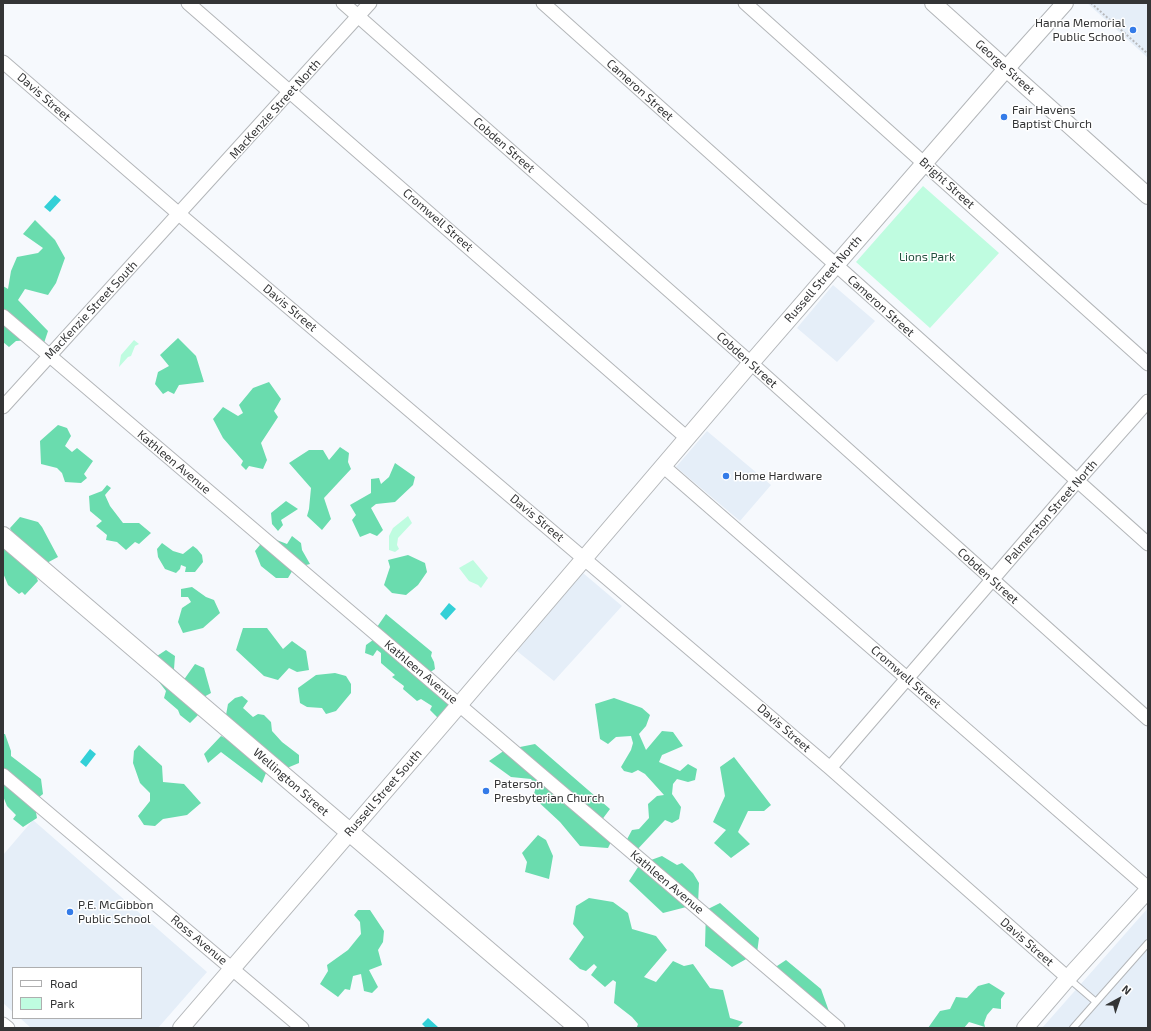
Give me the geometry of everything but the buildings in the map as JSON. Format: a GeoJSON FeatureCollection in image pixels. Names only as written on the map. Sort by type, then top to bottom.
{"type":"FeatureCollection","features":[{"type":"Feature","properties":{"kind":"main road","name":"Wellington Street"},"geometry":{"type":"LineString","coordinates":[[3,536],[579,1028]]}},
{"type":"Feature","properties":{"kind":"street","name":"Cromwell Street"},"geometry":{"type":"LineString","coordinates":[[188,3],[687,438]]}},
{"type":"Feature","properties":{"kind":"street","name":"Cobden Street"},"geometry":{"type":"LineString","coordinates":[[343,3],[750,363],[1148,719]]}},
{"type":"Feature","properties":{"kind":"street","name":"MacKenzie Street North"},"geometry":{"type":"LineString","coordinates":[[179,214],[370,3]]}},
{"type":"Feature","properties":{"kind":"street","name":"Cameron Street"},"geometry":{"type":"LineString","coordinates":[[543,3],[1148,544]]}},
{"type":"Feature","properties":{"kind":"street","name":"Bright Street"},"geometry":{"type":"LineString","coordinates":[[745,3],[1148,364]]}},
{"type":"Feature","properties":{"kind":"street","name":"George Street"},"geometry":{"type":"LineString","coordinates":[[933,3],[1148,196]]}},
{"type":"Feature","properties":{"kind":"street","name":"Russell Street North"},"geometry":{"type":"LineString","coordinates":[[584,558],[750,363],[1065,3]]}},
{"type":"Feature","properties":{"kind":"street","name":"Davis Street"},"geometry":{"type":"LineString","coordinates":[[3,62],[179,214],[830,768],[1068,978]]}},
{"type":"Feature","properties":{"kind":"street","name":"MacKenzie Street South"},"geometry":{"type":"LineString","coordinates":[[3,407],[179,214]]}},
{"type":"Feature","properties":{"kind":"street","name":"Kathleen Avenue"},"geometry":{"type":"LineString","coordinates":[[3,316],[48,356],[838,1028]]}},
{"type":"Feature","properties":{"kind":"street","name":"Palmerston Street North"},"geometry":{"type":"LineString","coordinates":[[830,768],[1148,401]]}},
{"type":"Feature","properties":{"kind":"street","name":"Cromwell Street"},"geometry":{"type":"LineString","coordinates":[[663,466],[1148,889]]}},
{"type":"Feature","properties":{"kind":"street","name":"Russell Street South"},"geometry":{"type":"LineString","coordinates":[[180,1028],[584,558]]}},
{"type":"Feature","properties":{"kind":"street","name":"Ross Avenue"},"geometry":{"type":"LineString","coordinates":[[3,775],[302,1028]]}},
{"type":"Feature","properties":{"kind":"street"},"geometry":{"type":"LineString","coordinates":[[1025,1028],[1148,889]]}},
{"type":"Feature","properties":{"kind":"street"},"geometry":{"type":"LineString","coordinates":[[3,1024],[8,1028]]}},
{"type":"Feature","properties":{"kind":"lane"},"geometry":{"type":"LineString","coordinates":[[1073,1028],[1148,943]]}},
{"type":"Feature","properties":{"kind":"lane"},"geometry":{"type":"LineString","coordinates":[[1068,978],[1096,1002]]}},
{"type":"Feature","properties":{"kind":"path"},"geometry":{"type":"LineString","coordinates":[[1091,3],[1148,54]]}},
{"type":"Feature","properties":{"kind":"shaded area","name":"Hanna Memorial Public School"},"geometry":{"type":"Polygon","coordinates":[[[1087,3],[1148,3],[1148,58],[1087,3]]]}},
{"type":"Feature","properties":{"kind":"shaded area"},"geometry":{"type":"Polygon","coordinates":[[[833,285],[875,321],[837,362],[797,328],[833,285]]]}},
{"type":"Feature","properties":{"kind":"shaded area","name":"Home Hardware"},"geometry":{"type":"Polygon","coordinates":[[[707,431],[771,485],[740,521],[676,467],[707,431]]]}},
{"type":"Feature","properties":{"kind":"shaded area"},"geometry":{"type":"Polygon","coordinates":[[[583,573],[622,606],[554,681],[517,651],[583,573]]]}},
{"type":"Feature","properties":{"kind":"shaded area","name":"P.E. McGibbon Public School"},"geometry":{"type":"Polygon","coordinates":[[[33,820],[207,972],[158,1028],[31,1028],[21,1019],[142,1019],[142,967],[12,967],[12,1011],[3,1003],[3,855],[33,820]]]}},
{"type":"Feature","properties":{"kind":"shaded area"},"geometry":{"type":"Polygon","coordinates":[[[1148,908],[1148,1028],[1042,1028],[1148,908]]]}},
{"type":"Feature","properties":{"kind":"green space","name":"Lions Park"},"geometry":{"type":"Polygon","coordinates":[[[923,186],[999,253],[930,328],[856,262],[923,186]]]}},
{"type":"Feature","properties":{"kind":"green space"},"geometry":{"type":"Polygon","coordinates":[[[35,220],[55,240],[65,258],[56,283],[48,295],[25,289],[18,300],[48,331],[43,346],[31,340],[16,341],[9,347],[3,342],[3,286],[8,289],[11,271],[17,257],[38,253],[43,248],[23,234],[35,220]]]}},
{"type":"Feature","properties":{"kind":"green space"},"geometry":{"type":"Polygon","coordinates":[[[178,338],[196,356],[204,382],[179,385],[174,394],[168,391],[163,394],[155,384],[158,372],[169,366],[160,355],[178,338]]]}},
{"type":"Feature","properties":{"kind":"green space"},"geometry":{"type":"Polygon","coordinates":[[[134,340],[139,344],[135,346],[131,356],[128,357],[119,367],[121,355],[134,340]]]}},
{"type":"Feature","properties":{"kind":"green space"},"geometry":{"type":"Polygon","coordinates":[[[269,382],[281,399],[274,411],[278,417],[261,443],[267,460],[263,469],[249,466],[246,470],[241,465],[243,461],[223,438],[213,419],[223,407],[238,416],[243,413],[239,405],[253,388],[269,382]]]}},
{"type":"Feature","properties":{"kind":"green space"},"geometry":{"type":"Polygon","coordinates":[[[58,425],[67,428],[71,436],[65,446],[72,452],[77,448],[93,461],[84,474],[87,478],[81,483],[65,482],[62,473],[57,468],[41,464],[40,441],[58,425]]]}},
{"type":"Feature","properties":{"kind":"green space"},"geometry":{"type":"Polygon","coordinates":[[[340,447],[349,453],[348,462],[351,469],[324,498],[331,519],[322,530],[307,516],[311,488],[289,463],[309,450],[323,450],[329,460],[340,447]]]}},
{"type":"Feature","properties":{"kind":"green space"},"geometry":{"type":"Polygon","coordinates":[[[395,463],[415,477],[413,485],[395,502],[376,504],[371,508],[383,530],[377,536],[370,533],[360,537],[352,520],[356,515],[350,505],[371,493],[371,479],[379,478],[381,484],[389,477],[395,463]]]}},
{"type":"Feature","properties":{"kind":"green space"},"geometry":{"type":"Polygon","coordinates":[[[107,485],[111,488],[105,495],[110,506],[123,523],[139,523],[151,533],[139,544],[135,542],[126,550],[117,542],[106,540],[107,535],[96,526],[102,521],[90,511],[89,496],[102,491],[107,485]]]}},
{"type":"Feature","properties":{"kind":"green space"},"geometry":{"type":"Polygon","coordinates":[[[286,501],[298,509],[281,520],[283,525],[278,531],[272,524],[271,513],[286,501]]]}},
{"type":"Feature","properties":{"kind":"green space"},"geometry":{"type":"Polygon","coordinates":[[[408,516],[412,523],[398,538],[397,545],[399,549],[395,552],[389,550],[389,536],[393,528],[408,516]]]}},
{"type":"Feature","properties":{"kind":"green space"},"geometry":{"type":"Polygon","coordinates":[[[20,517],[38,522],[58,557],[45,564],[13,534],[10,528],[20,517]]]}},
{"type":"Feature","properties":{"kind":"green space"},"geometry":{"type":"Polygon","coordinates":[[[292,536],[301,543],[302,550],[310,564],[294,568],[288,578],[276,578],[261,566],[255,551],[264,540],[274,539],[287,544],[292,536]]]}},
{"type":"Feature","properties":{"kind":"green space"},"geometry":{"type":"Polygon","coordinates":[[[162,543],[173,551],[183,554],[193,546],[202,555],[203,562],[195,572],[185,572],[186,567],[181,565],[180,569],[176,573],[165,569],[158,557],[157,549],[162,543]]]}},
{"type":"Feature","properties":{"kind":"green space"},"geometry":{"type":"Polygon","coordinates":[[[3,545],[32,567],[38,581],[25,595],[22,592],[19,594],[8,585],[3,573],[3,545]]]}},
{"type":"Feature","properties":{"kind":"green space"},"geometry":{"type":"Polygon","coordinates":[[[408,555],[425,563],[427,572],[418,585],[406,595],[392,593],[384,585],[390,567],[388,560],[408,555]]]}},
{"type":"Feature","properties":{"kind":"green space"},"geometry":{"type":"Polygon","coordinates":[[[473,560],[488,578],[481,588],[469,581],[459,568],[473,560]]]}},
{"type":"Feature","properties":{"kind":"green space"},"geometry":{"type":"Polygon","coordinates":[[[192,587],[206,597],[214,600],[220,613],[203,628],[183,633],[178,622],[182,608],[191,602],[188,597],[181,597],[181,589],[192,587]]]}},
{"type":"Feature","properties":{"kind":"green space"},"geometry":{"type":"Polygon","coordinates":[[[386,614],[432,652],[431,656],[435,669],[421,678],[444,687],[450,709],[440,720],[430,710],[432,706],[421,699],[417,701],[403,689],[404,686],[392,677],[395,675],[381,663],[381,653],[377,650],[373,656],[365,653],[366,645],[373,640],[386,652],[393,643],[377,627],[386,614]]]}},
{"type":"Feature","properties":{"kind":"green space"},"geometry":{"type":"Polygon","coordinates":[[[243,628],[267,628],[283,649],[292,641],[306,651],[309,670],[297,672],[289,668],[278,680],[264,676],[236,650],[243,628]]]}},
{"type":"Feature","properties":{"kind":"green space"},"geometry":{"type":"Polygon","coordinates":[[[166,650],[175,656],[174,669],[183,681],[195,664],[204,668],[211,693],[202,698],[202,711],[190,723],[164,698],[166,691],[159,682],[169,671],[157,656],[166,650]]]}},
{"type":"Feature","properties":{"kind":"green space"},"geometry":{"type":"Polygon","coordinates":[[[335,673],[346,676],[351,684],[351,693],[336,711],[326,714],[322,708],[307,707],[300,703],[298,688],[316,675],[335,673]]]}},
{"type":"Feature","properties":{"kind":"green space"},"geometry":{"type":"Polygon","coordinates":[[[242,696],[248,701],[243,708],[253,717],[258,714],[264,715],[271,722],[272,731],[282,742],[299,755],[299,763],[287,768],[268,768],[262,783],[221,752],[208,763],[204,754],[221,736],[235,743],[226,715],[228,704],[235,698],[242,696]]]}},
{"type":"Feature","properties":{"kind":"green space"},"geometry":{"type":"Polygon","coordinates":[[[614,698],[642,708],[650,715],[646,726],[639,734],[646,750],[662,731],[673,732],[683,746],[662,755],[659,762],[680,771],[688,764],[697,769],[695,780],[688,782],[677,779],[673,784],[672,794],[681,807],[679,819],[672,823],[665,820],[635,852],[625,843],[632,830],[639,829],[649,818],[648,804],[657,796],[664,795],[645,774],[638,770],[632,773],[624,771],[621,767],[631,750],[633,743],[631,736],[616,737],[608,744],[600,739],[595,704],[614,698]]]}},
{"type":"Feature","properties":{"kind":"green space"},"geometry":{"type":"Polygon","coordinates":[[[3,734],[5,734],[11,751],[11,756],[41,779],[43,794],[38,798],[3,774],[3,734]]]}},
{"type":"Feature","properties":{"kind":"green space"},"geometry":{"type":"Polygon","coordinates":[[[535,744],[610,809],[601,821],[612,840],[608,848],[580,846],[560,822],[533,797],[536,787],[531,779],[511,777],[489,761],[505,750],[535,744]]]}},
{"type":"Feature","properties":{"kind":"green space"},"geometry":{"type":"Polygon","coordinates":[[[139,745],[162,766],[163,782],[184,784],[201,803],[187,815],[163,819],[155,826],[144,825],[138,816],[150,801],[150,793],[140,783],[133,763],[134,751],[139,745]]]}},
{"type":"Feature","properties":{"kind":"green space"},"geometry":{"type":"Polygon","coordinates":[[[734,757],[771,805],[764,811],[748,811],[738,832],[750,844],[731,858],[714,843],[726,830],[713,822],[725,796],[720,767],[734,757]]]}},
{"type":"Feature","properties":{"kind":"green space"},"geometry":{"type":"Polygon","coordinates":[[[3,780],[35,807],[37,818],[23,827],[13,819],[16,815],[7,806],[3,796],[3,780]]]}},
{"type":"Feature","properties":{"kind":"green space"},"geometry":{"type":"Polygon","coordinates":[[[538,835],[546,840],[553,856],[549,879],[525,872],[527,862],[522,853],[538,835]]]}},
{"type":"Feature","properties":{"kind":"green space"},"geometry":{"type":"Polygon","coordinates":[[[662,856],[677,865],[682,863],[693,873],[699,883],[698,904],[663,913],[629,881],[640,864],[662,856]]]}},
{"type":"Feature","properties":{"kind":"green space"},"geometry":{"type":"Polygon","coordinates":[[[589,898],[613,902],[628,913],[632,929],[656,936],[667,950],[644,977],[656,982],[673,961],[684,966],[693,964],[710,988],[723,990],[730,1018],[743,1022],[737,1028],[638,1028],[638,1024],[632,1017],[614,1003],[616,982],[613,980],[605,987],[591,975],[597,967],[594,964],[586,971],[580,969],[569,959],[584,937],[573,924],[576,906],[589,898]]]}},
{"type":"Feature","properties":{"kind":"green space"},"geometry":{"type":"Polygon","coordinates":[[[720,903],[759,938],[757,953],[732,967],[705,946],[706,910],[720,903]]]}},
{"type":"Feature","properties":{"kind":"green space"},"geometry":{"type":"Polygon","coordinates":[[[358,910],[370,910],[384,931],[383,942],[378,950],[382,965],[369,970],[378,987],[372,993],[364,991],[361,974],[353,976],[350,990],[345,989],[338,997],[320,984],[328,971],[327,965],[348,950],[361,934],[360,922],[354,915],[358,910]]]}},
{"type":"Feature","properties":{"kind":"green space"},"geometry":{"type":"Polygon","coordinates":[[[786,960],[821,989],[831,1017],[807,1010],[774,968],[786,960]]]}},
{"type":"Feature","properties":{"kind":"green space"},"geometry":{"type":"Polygon","coordinates":[[[989,983],[1005,993],[1001,999],[1001,1009],[993,1008],[987,1015],[984,1023],[985,1027],[969,1022],[964,1028],[928,1028],[940,1011],[950,1009],[956,997],[967,998],[978,986],[989,983]]]}},
{"type":"Feature","properties":{"kind":"water"},"geometry":{"type":"Polygon","coordinates":[[[55,195],[61,200],[50,212],[44,207],[55,195]]]}},
{"type":"Feature","properties":{"kind":"water"},"geometry":{"type":"Polygon","coordinates":[[[449,603],[456,609],[446,620],[440,614],[449,603]]]}},
{"type":"Feature","properties":{"kind":"water"},"geometry":{"type":"Polygon","coordinates":[[[90,749],[96,754],[86,767],[80,762],[90,749]]]}},
{"type":"Feature","properties":{"kind":"water"},"geometry":{"type":"Polygon","coordinates":[[[428,1018],[438,1028],[426,1028],[422,1024],[428,1018]]]}},
{"type":"Feature","properties":{"kind":"place","name":"Hanna Memorial Public School"},"geometry":{"type":"Point","coordinates":[1133,30]}},
{"type":"Feature","properties":{"kind":"place","name":"Fair Havens Baptist Church"},"geometry":{"type":"Point","coordinates":[1004,117]}},
{"type":"Feature","properties":{"kind":"place","name":"Home Hardware"},"geometry":{"type":"Point","coordinates":[726,476]}},
{"type":"Feature","properties":{"kind":"place","name":"Paterson Presbyterian Church"},"geometry":{"type":"Point","coordinates":[486,791]}},
{"type":"Feature","properties":{"kind":"place","name":"P.E. McGibbon Public School"},"geometry":{"type":"Point","coordinates":[70,912]}}]}
